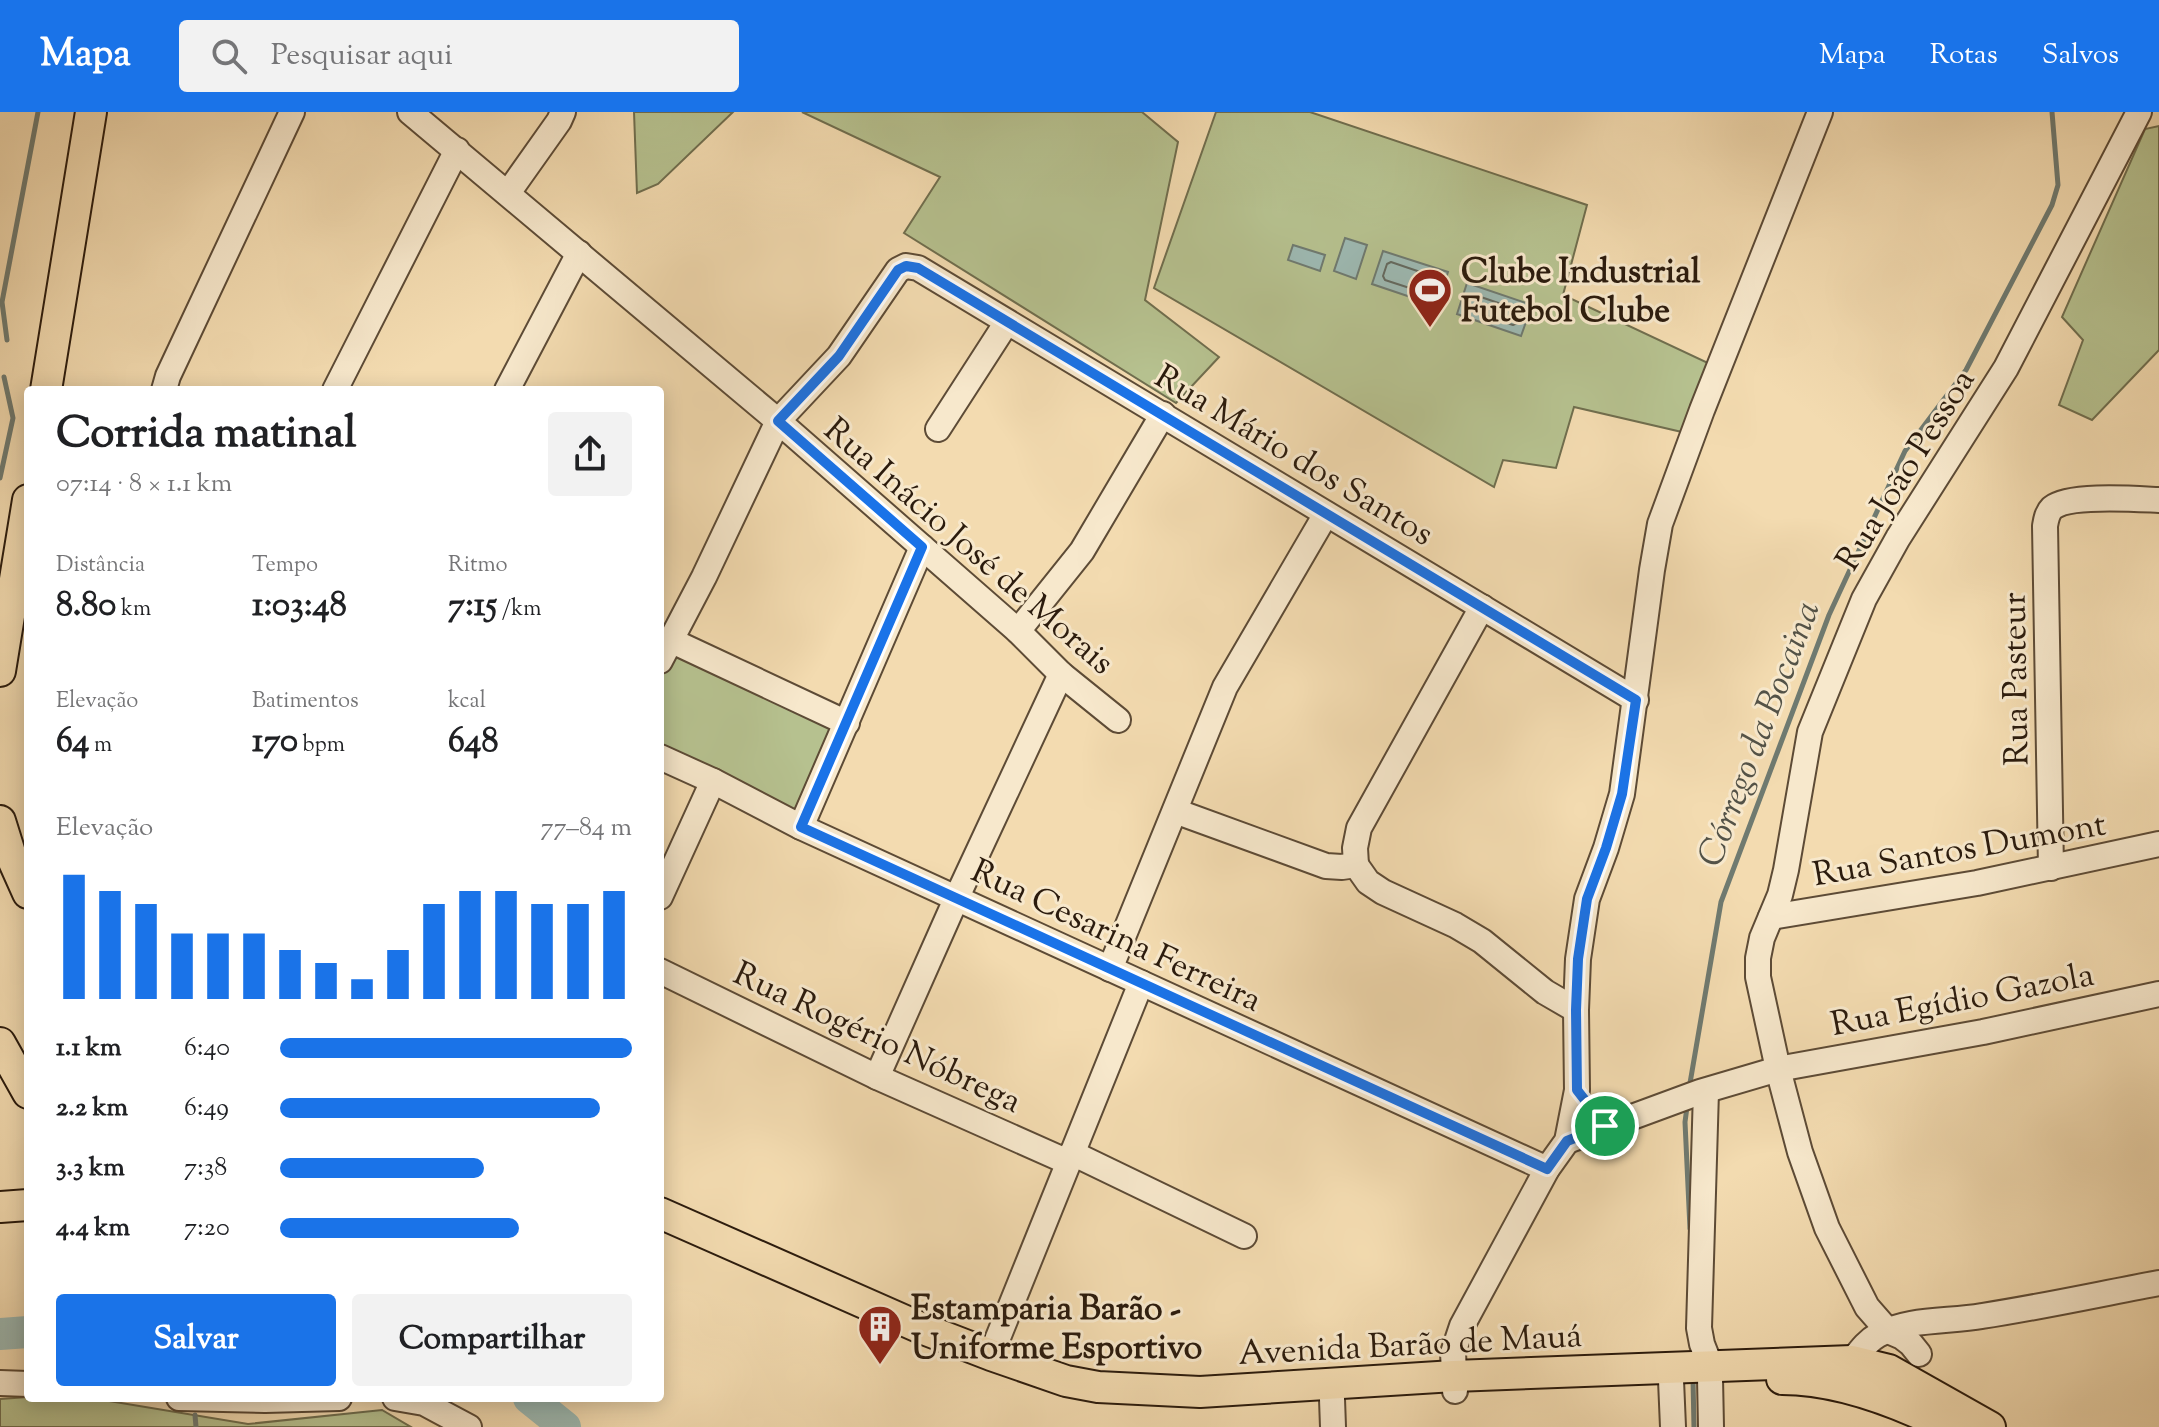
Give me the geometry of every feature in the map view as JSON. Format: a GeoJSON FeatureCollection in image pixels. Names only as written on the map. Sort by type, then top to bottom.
{"type":"FeatureCollection","features":[{"type":"Feature","properties":{"kind":"main road"},"geometry":{"type":"LineString","coordinates":[[47,386],[91,112]]}},
{"type":"Feature","properties":{"kind":"main road"},"geometry":{"type":"LineString","coordinates":[[0,671],[24,524]]}},
{"type":"Feature","properties":{"kind":"main road"},"geometry":{"type":"LineString","coordinates":[[0,821],[24,884]]}},
{"type":"Feature","properties":{"kind":"main road"},"geometry":{"type":"LineString","coordinates":[[0,877],[24,904]]}},
{"type":"Feature","properties":{"kind":"main road"},"geometry":{"type":"LineString","coordinates":[[0,1043],[24,1079]]}},
{"type":"Feature","properties":{"kind":"main road"},"geometry":{"type":"LineString","coordinates":[[0,1187],[24,1186]]}},
{"type":"Feature","properties":{"kind":"main road"},"geometry":{"type":"LineString","coordinates":[[0,1207],[24,1205]]}},
{"type":"Feature","properties":{"kind":"main road","name":"Avenida Barão de Mauá"},"geometry":{"type":"LineString","coordinates":[[664,1215],[921,1328],[1066,1381],[1098,1387],[1200,1392],[1454,1384],[1692,1374],[1852,1361],[1889,1370],[1914,1367],[1990,1427]]}},
{"type":"Feature","properties":{"kind":"main road","name":"Avenida Barão de Mauá"},"geometry":{"type":"LineString","coordinates":[[664,1237],[978,1367],[1058,1392],[1127,1403],[1332,1413],[1454,1384]]}},
{"type":"Feature","properties":{"kind":"main road"},"geometry":{"type":"LineString","coordinates":[[1815,1381],[1884,1388],[1900,1386],[1914,1367]]}},
{"type":"Feature","properties":{"kind":"main road","name":"Avenida Barão de Mauá"},"geometry":{"type":"LineString","coordinates":[[1692,1374],[1815,1381],[1905,1408],[1948,1427]]}},
{"type":"Feature","properties":{"kind":"street"},"geometry":{"type":"LineString","coordinates":[[165,386],[292,112]]}},
{"type":"Feature","properties":{"kind":"street","name":"Rua Inácio José de Morais"},"geometry":{"type":"LineString","coordinates":[[410,112],[778,421],[1018,631],[1061,674],[1118,720]]}},
{"type":"Feature","properties":{"kind":"street"},"geometry":{"type":"LineString","coordinates":[[508,193],[563,112]]}},
{"type":"Feature","properties":{"kind":"street"},"geometry":{"type":"LineString","coordinates":[[1454,1384],[1453,1353],[1462,1326],[1547,1169],[1567,1141],[1577,1090],[1578,959],[1587,899],[1622,794],[1660,524],[1820,112]]}},
{"type":"Feature","properties":{"kind":"street","name":"Rua João Pessoa"},"geometry":{"type":"LineString","coordinates":[[1914,1367],[1911,1344],[1888,1331],[1867,1307],[1827,1228],[1800,1152],[1778,1069],[1758,977],[1758,958],[1786,870],[1810,732],[1864,599],[1898,538],[2006,368],[2139,112]]}},
{"type":"Feature","properties":{"kind":"street"},"geometry":{"type":"LineString","coordinates":[[337,386],[457,150]]}},
{"type":"Feature","properties":{"kind":"street"},"geometry":{"type":"LineString","coordinates":[[509,386],[579,253]]}},
{"type":"Feature","properties":{"kind":"street","name":"Rua Mário dos Santos"},"geometry":{"type":"LineString","coordinates":[[778,421],[839,356],[898,270],[906,266],[918,268],[1636,700]]}},
{"type":"Feature","properties":{"kind":"street"},"geometry":{"type":"LineString","coordinates":[[938,429],[1007,322]]}},
{"type":"Feature","properties":{"kind":"street"},"geometry":{"type":"LineString","coordinates":[[1018,631],[1082,551],[1163,414]]}},
{"type":"Feature","properties":{"kind":"street"},"geometry":{"type":"LineString","coordinates":[[778,421],[665,651],[847,723]]}},
{"type":"Feature","properties":{"kind":"street","name":"Rua Pasteur"},"geometry":{"type":"LineString","coordinates":[[2051,868],[2047,515],[2053,507],[2069,502],[2110,498],[2159,500]]}},
{"type":"Feature","properties":{"kind":"street"},"geometry":{"type":"LineString","coordinates":[[1110,969],[1225,687],[1326,514]]}},
{"type":"Feature","properties":{"kind":"street"},"geometry":{"type":"LineString","coordinates":[[801,827],[922,547]]}},
{"type":"Feature","properties":{"kind":"street"},"geometry":{"type":"LineString","coordinates":[[1482,607],[1359,828],[1356,865],[1368,882],[1383,892],[1482,941],[1545,992],[1576,1010]]}},
{"type":"Feature","properties":{"kind":"street"},"geometry":{"type":"LineString","coordinates":[[877,1077],[1061,674]]}},
{"type":"Feature","properties":{"kind":"street","name":"Rua Cesarina Ferreira"},"geometry":{"type":"LineString","coordinates":[[664,759],[801,827],[1547,1169]]}},
{"type":"Feature","properties":{"kind":"street"},"geometry":{"type":"LineString","coordinates":[[664,888],[713,781]]}},
{"type":"Feature","properties":{"kind":"street"},"geometry":{"type":"LineString","coordinates":[[1175,811],[1326,866],[1356,865]]}},
{"type":"Feature","properties":{"kind":"street","name":"Rua Santos Dumont"},"geometry":{"type":"LineString","coordinates":[[1771,917],[1977,883],[2159,844]]}},
{"type":"Feature","properties":{"kind":"street","name":"Rua Rogério Nóbrega"},"geometry":{"type":"LineString","coordinates":[[664,973],[877,1077],[1070,1158],[1244,1236]]}},
{"type":"Feature","properties":{"kind":"street"},"geometry":{"type":"LineString","coordinates":[[991,1355],[1141,983]]}},
{"type":"Feature","properties":{"kind":"street","name":"Rua Egídio Gazola"},"geometry":{"type":"LineString","coordinates":[[1567,1141],[1676,1101],[1778,1069],[1983,1032],[2159,994]]}},
{"type":"Feature","properties":{"kind":"street"},"geometry":{"type":"LineString","coordinates":[[1577,1090],[1605,1126]]}},
{"type":"Feature","properties":{"kind":"street"},"geometry":{"type":"LineString","coordinates":[[1673,1427],[1702,1344],[1699,1328],[1703,1092]]}},
{"type":"Feature","properties":{"kind":"street"},"geometry":{"type":"LineString","coordinates":[[1852,1361],[1865,1345],[1888,1331],[2159,1283]]}},
{"type":"Feature","properties":{"kind":"street"},"geometry":{"type":"LineString","coordinates":[[1914,1367],[1931,1339],[1942,1331],[1978,1317]]}},
{"type":"Feature","properties":{"kind":"street"},"geometry":{"type":"LineString","coordinates":[[1692,1374],[1711,1427]]}},
{"type":"Feature","properties":{"kind":"street"},"geometry":{"type":"LineString","coordinates":[[0,1383],[24,1384]]}},
{"type":"Feature","properties":{"kind":"street"},"geometry":{"type":"LineString","coordinates":[[418,1402],[469,1427]]}},
{"type":"Feature","properties":{"kind":"green space"},"geometry":{"type":"Polygon","coordinates":[[[634,112],[733,112],[658,184],[637,193],[634,112]]]}},
{"type":"Feature","properties":{"kind":"green space"},"geometry":{"type":"Polygon","coordinates":[[[802,112],[1142,112],[1178,142],[1145,300],[1219,357],[1176,403],[904,233],[940,177],[802,112]]]}},
{"type":"Feature","properties":{"kind":"green space","name":"Clube Industrial Futebol Clube"},"geometry":{"type":"Polygon","coordinates":[[[1216,112],[1310,112],[1587,205],[1563,295],[1708,363],[1682,432],[1574,407],[1556,468],[1503,460],[1494,487],[1154,288],[1216,112]]]}},
{"type":"Feature","properties":{"kind":"green space"},"geometry":{"type":"Polygon","coordinates":[[[2159,126],[2159,350],[2092,420],[2059,405],[2083,340],[2062,317],[2145,129],[2159,126]]]}},
{"type":"Feature","properties":{"kind":"green space"},"geometry":{"type":"Polygon","coordinates":[[[673,645],[842,724],[799,819],[664,752],[664,664],[673,645]]]}},
{"type":"Feature","properties":{"kind":"green space"},"geometry":{"type":"Polygon","coordinates":[[[0,1399],[115,1402],[248,1424],[382,1410],[411,1427],[0,1427],[0,1399]]]}},
{"type":"Feature","properties":{"kind":"water"},"geometry":{"type":"Polygon","coordinates":[[[1345,238],[1367,245],[1356,279],[1334,271],[1345,238]]]}},
{"type":"Feature","properties":{"kind":"water"},"geometry":{"type":"Polygon","coordinates":[[[1293,245],[1325,255],[1320,271],[1288,260],[1293,245]]]}},
{"type":"Feature","properties":{"kind":"water"},"geometry":{"type":"Polygon","coordinates":[[[1383,251],[1448,272],[1437,306],[1372,284],[1383,251]]]}},
{"type":"Feature","properties":{"kind":"water"},"geometry":{"type":"Polygon","coordinates":[[[1467,283],[1532,305],[1521,336],[1457,314],[1467,283]]]}},
{"type":"Feature","properties":{"kind":"waterway"},"geometry":{"type":"LineString","coordinates":[[7,340],[2,302],[38,112]]}},
{"type":"Feature","properties":{"kind":"waterway","name":"Córrego da Bocaina"},"geometry":{"type":"LineString","coordinates":[[1689,1089],[1721,902],[1829,615],[1905,451],[1966,370],[2052,205],[2058,185],[2052,112]]}},
{"type":"Feature","properties":{"kind":"waterway"},"geometry":{"type":"LineString","coordinates":[[0,478],[13,418],[4,377]]}},
{"type":"Feature","properties":{"kind":"waterway","name":"Córrego da Bocaina"},"geometry":{"type":"LineString","coordinates":[[1687,1107],[1690,1229]]}},
{"type":"Feature","properties":{"kind":"waterway"},"geometry":{"type":"LineString","coordinates":[[0,1334],[24,1332]]}},
{"type":"Feature","properties":{"kind":"waterway","name":"Córrego da Bocaina"},"geometry":{"type":"LineString","coordinates":[[1693,1379],[1694,1427]]}},
{"type":"Feature","properties":{"kind":"waterway"},"geometry":{"type":"LineString","coordinates":[[534,1402],[565,1427]]}},
{"type":"Feature","properties":{"kind":"waterway"},"geometry":{"type":"LineString","coordinates":[[195,1415],[196,1427]]}},
{"type":"Feature","properties":{"kind":"place","name":"Clube Industrial Futebol Clube"},"geometry":{"type":"Point","coordinates":[1430,329]}},
{"type":"Feature","properties":{"kind":"place","name":"Estamparia Barão - Uniforme Esportivo"},"geometry":{"type":"Point","coordinates":[880,1366]}},
{"type":"Feature","properties":{"kind":"route"},"geometry":{"type":"LineString","coordinates":[[906,266],[918,268],[1636,700],[1622,794],[1587,899],[1578,959],[1577,1090],[1605,1126],[1567,1141],[1547,1169],[801,827],[922,547],[778,421],[839,356],[898,270],[906,266]]}}]}
